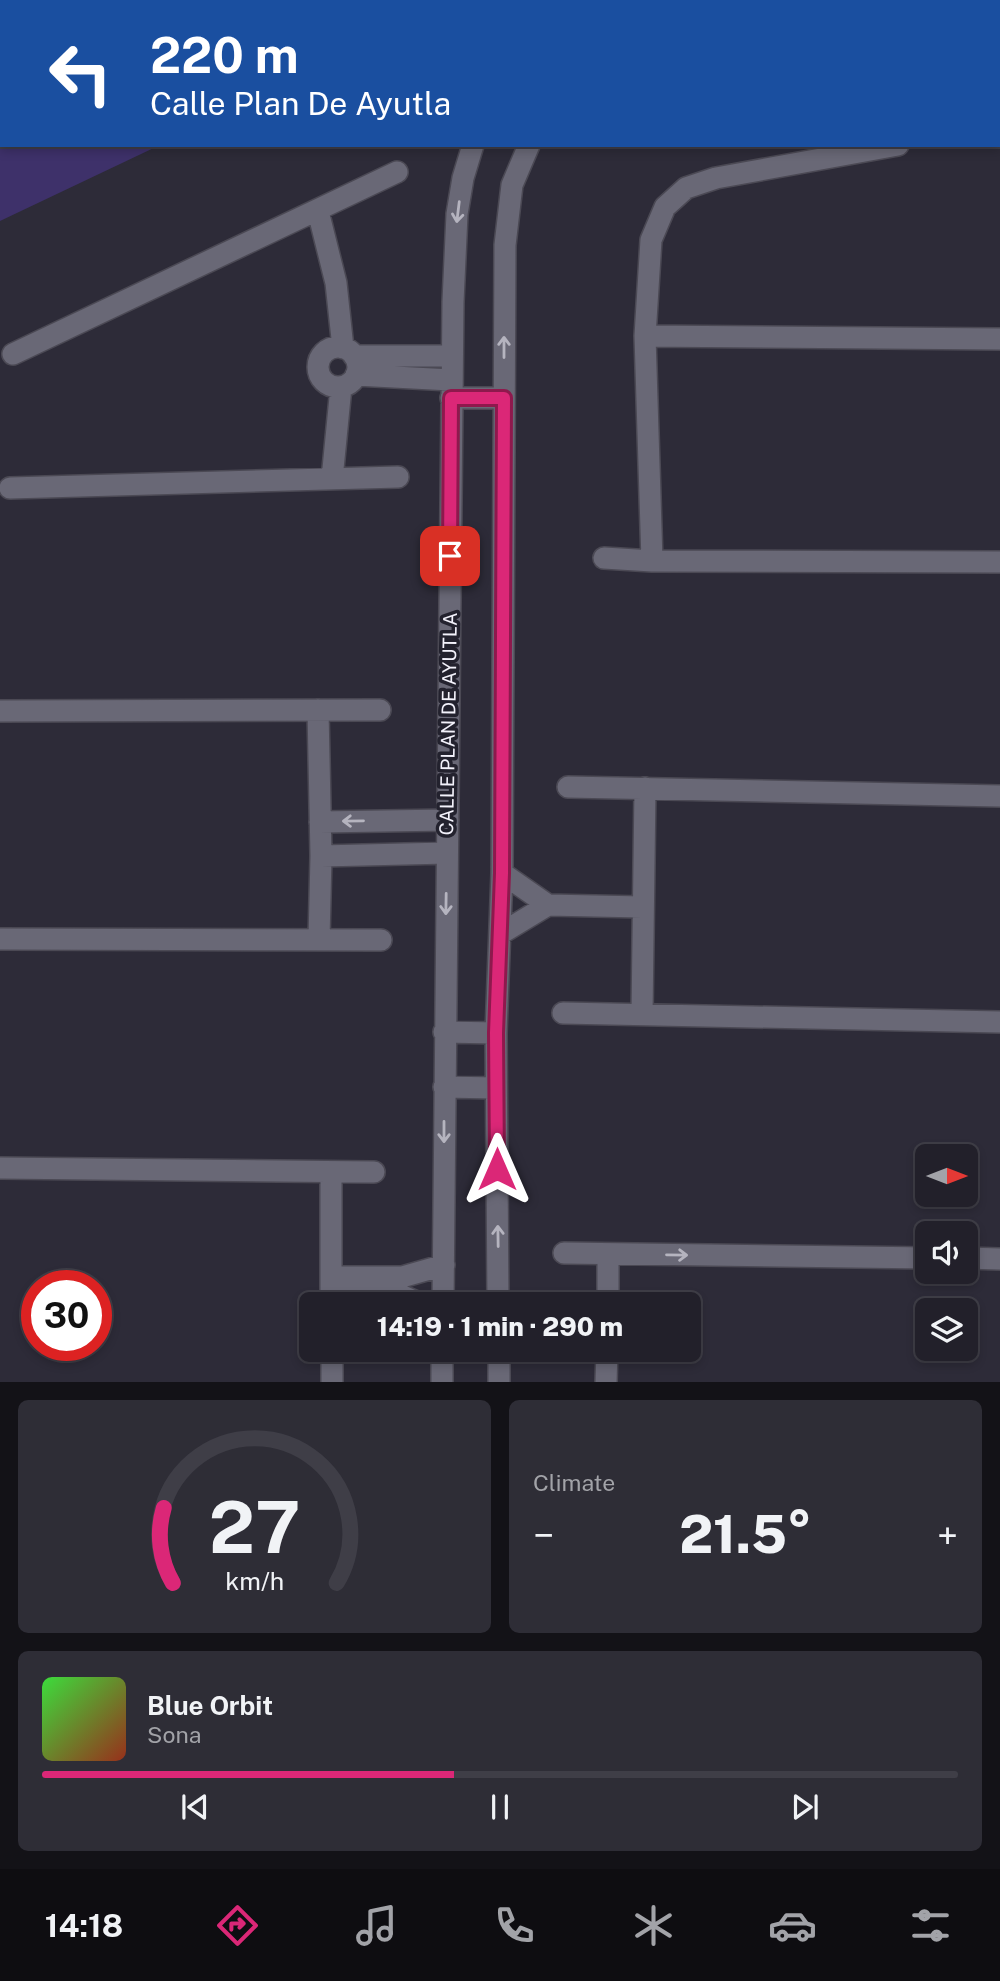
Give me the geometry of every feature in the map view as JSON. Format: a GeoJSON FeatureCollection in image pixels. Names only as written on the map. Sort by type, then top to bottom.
{"type":"FeatureCollection","features":[{"type":"Feature","properties":{"kind":"street","name":"CALLE PLAN DE AYUTLA"},"geometry":{"type":"LineString","coordinates":[[443,1292],[451,389],[457,214],[463,178],[472,147]]}},
{"type":"Feature","properties":{"kind":"street"},"geometry":{"type":"LineString","coordinates":[[498,1292],[496,1033],[502,873],[505,245],[512,185],[528,147]]}},
{"type":"Feature","properties":{"kind":"street"},"geometry":{"type":"LineString","coordinates":[[652,561],[645,337],[651,240],[665,207],[686,188],[716,178],[887,147]]}},
{"type":"Feature","properties":{"kind":"street"},"geometry":{"type":"LineString","coordinates":[[13,354],[397,172]]}},
{"type":"Feature","properties":{"kind":"street"},"geometry":{"type":"LineString","coordinates":[[318,211],[336,283],[349,366],[332,479]]}},
{"type":"Feature","properties":{"kind":"street"},"geometry":{"type":"LineString","coordinates":[[645,337],[1000,339]]}},
{"type":"Feature","properties":{"kind":"street"},"geometry":{"type":"LineString","coordinates":[[349,366],[452,356]]}},
{"type":"Feature","properties":{"kind":"street"},"geometry":{"type":"LineString","coordinates":[[349,366],[504,398]]}},
{"type":"Feature","properties":{"kind":"street"},"geometry":{"type":"LineString","coordinates":[[10,488],[398,477]]}},
{"type":"Feature","properties":{"kind":"street"},"geometry":{"type":"LineString","coordinates":[[604,558],[652,561],[1000,562]]}},
{"type":"Feature","properties":{"kind":"street"},"geometry":{"type":"LineString","coordinates":[[318,710],[321,856],[319,939]]}},
{"type":"Feature","properties":{"kind":"street"},"geometry":{"type":"LineString","coordinates":[[0,712],[380,710]]}},
{"type":"Feature","properties":{"kind":"street"},"geometry":{"type":"LineString","coordinates":[[568,787],[1000,796]]}},
{"type":"Feature","properties":{"kind":"street"},"geometry":{"type":"LineString","coordinates":[[642,1014],[645,788]]}},
{"type":"Feature","properties":{"kind":"street"},"geometry":{"type":"LineString","coordinates":[[320,822],[448,820]]}},
{"type":"Feature","properties":{"kind":"street"},"geometry":{"type":"LineString","coordinates":[[321,856],[447,853]]}},
{"type":"Feature","properties":{"kind":"street"},"geometry":{"type":"LineString","coordinates":[[502,873],[548,905]]}},
{"type":"Feature","properties":{"kind":"street"},"geometry":{"type":"LineString","coordinates":[[500,934],[548,905],[642,907]]}},
{"type":"Feature","properties":{"kind":"street"},"geometry":{"type":"LineString","coordinates":[[0,939],[380,940]]}},
{"type":"Feature","properties":{"kind":"street"},"geometry":{"type":"LineString","coordinates":[[563,1013],[1000,1022]]}},
{"type":"Feature","properties":{"kind":"street"},"geometry":{"type":"LineString","coordinates":[[444,1032],[496,1033]]}},
{"type":"Feature","properties":{"kind":"street"},"geometry":{"type":"LineString","coordinates":[[444,1087],[496,1088]]}},
{"type":"Feature","properties":{"kind":"street"},"geometry":{"type":"LineString","coordinates":[[0,1168],[374,1172]]}},
{"type":"Feature","properties":{"kind":"street"},"geometry":{"type":"LineString","coordinates":[[331,1172],[331,1292]]}},
{"type":"Feature","properties":{"kind":"street"},"geometry":{"type":"LineString","coordinates":[[564,1253],[915,1258]]}},
{"type":"Feature","properties":{"kind":"street"},"geometry":{"type":"LineString","coordinates":[[608,1254],[608,1292]]}},
{"type":"Feature","properties":{"kind":"street"},"geometry":{"type":"LineString","coordinates":[[978,1258],[1000,1259]]}},
{"type":"Feature","properties":{"kind":"street"},"geometry":{"type":"LineString","coordinates":[[409,1292],[444,1265]]}},
{"type":"Feature","properties":{"kind":"street"},"geometry":{"type":"LineString","coordinates":[[332,1362],[332,1382]]}},
{"type":"Feature","properties":{"kind":"street"},"geometry":{"type":"LineString","coordinates":[[442,1362],[442,1382]]}},
{"type":"Feature","properties":{"kind":"street"},"geometry":{"type":"LineString","coordinates":[[499,1362],[499,1382]]}},
{"type":"Feature","properties":{"kind":"street"},"geometry":{"type":"LineString","coordinates":[[606,1382],[607,1362]]}},
{"type":"Feature","properties":{"kind":"shaded area"},"geometry":{"type":"Polygon","coordinates":[[[0,147],[156,147],[0,221],[0,147]]]}},
{"type":"Feature","properties":{"kind":"route"},"geometry":{"type":"LineString","coordinates":[[450,556],[451,398],[504,398],[502,873],[496,1033],[497,1169]]}}]}
